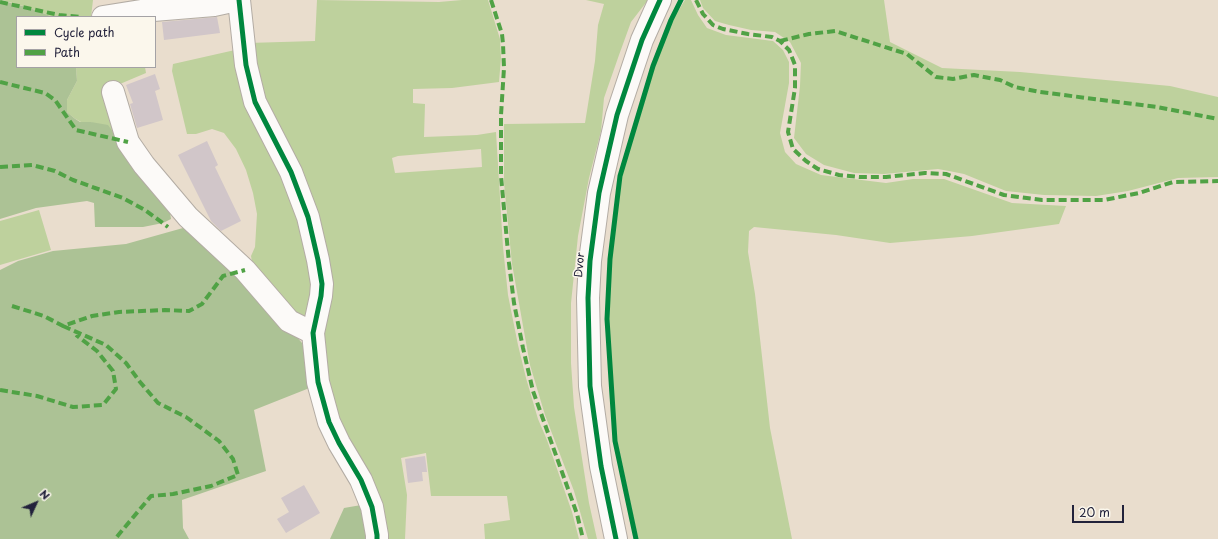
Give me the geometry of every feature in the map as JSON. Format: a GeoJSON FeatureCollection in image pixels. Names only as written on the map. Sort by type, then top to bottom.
{"type":"FeatureCollection","features":[{"type":"Feature","properties":{"kind":"street"},"geometry":{"type":"LineString","coordinates":[[109,16],[141,11],[214,5],[238,0],[246,65],[255,102],[291,172],[308,217],[318,260],[322,284],[313,333],[318,382],[330,422],[339,443],[361,480],[369,500],[375,521],[377,539]]}},
{"type":"Feature","properties":{"kind":"street","name":"Dvor"},"geometry":{"type":"LineString","coordinates":[[616,539],[601,466],[590,386],[588,298],[590,261],[599,193],[617,115],[642,40],[660,0]]}},
{"type":"Feature","properties":{"kind":"street"},"geometry":{"type":"LineString","coordinates":[[113,92],[128,142],[144,165],[188,217],[245,270],[289,322],[313,333]]}},
{"type":"Feature","properties":{"kind":"green space"},"geometry":{"type":"Polygon","coordinates":[[[0,0],[30,8],[50,16],[16,16],[16,68],[76,68],[77,81],[67,100],[67,112],[80,122],[108,125],[129,155],[169,206],[171,219],[163,223],[143,227],[95,227],[94,203],[87,201],[36,208],[0,219],[0,0]]]}},
{"type":"Feature","properties":{"kind":"green space"},"geometry":{"type":"Polygon","coordinates":[[[2,0],[93,0],[91,16],[50,16],[2,0]]]}},
{"type":"Feature","properties":{"kind":"green space"},"geometry":{"type":"Polygon","coordinates":[[[317,0],[439,2],[488,0],[500,39],[501,58],[499,82],[452,88],[413,89],[413,103],[425,104],[424,137],[477,135],[496,132],[503,247],[508,295],[518,345],[538,419],[547,440],[572,512],[579,539],[485,539],[484,524],[510,520],[507,496],[431,496],[426,453],[401,458],[407,495],[405,539],[381,539],[322,376],[325,300],[248,43],[315,41],[317,0]],[[481,149],[398,156],[392,158],[395,173],[482,167],[481,149]]]}},
{"type":"Feature","properties":{"kind":"green space"},"geometry":{"type":"Polygon","coordinates":[[[586,0],[648,0],[631,22],[604,98],[601,131],[589,178],[578,236],[571,303],[571,363],[574,407],[589,503],[597,539],[588,539],[574,491],[545,415],[530,365],[512,264],[504,183],[504,124],[585,123],[595,61],[598,25],[604,4],[586,0]]]}},
{"type":"Feature","properties":{"kind":"green space"},"geometry":{"type":"Polygon","coordinates":[[[685,0],[691,0],[698,15],[707,28],[726,35],[773,41],[783,50],[789,62],[789,83],[780,133],[785,152],[796,164],[821,175],[886,183],[913,179],[944,179],[1012,203],[1066,206],[1059,224],[972,236],[890,243],[836,235],[754,227],[749,231],[748,252],[755,294],[770,428],[792,539],[638,539],[617,440],[611,372],[609,319],[611,259],[622,175],[655,66],[672,21],[685,0]]]}},
{"type":"Feature","properties":{"kind":"green space"},"geometry":{"type":"Polygon","coordinates":[[[700,0],[884,0],[890,42],[942,68],[1020,72],[1170,86],[1218,97],[1218,177],[1178,178],[1128,191],[1096,196],[1044,195],[1006,191],[964,174],[938,169],[884,174],[854,173],[824,165],[806,154],[794,138],[801,63],[790,42],[775,32],[751,30],[715,21],[703,8],[700,0]]]}},
{"type":"Feature","properties":{"kind":"green space"},"geometry":{"type":"Polygon","coordinates":[[[235,50],[300,202],[317,286],[310,314],[299,318],[253,268],[251,256],[255,247],[257,214],[253,193],[246,170],[236,149],[224,133],[212,129],[196,134],[187,134],[172,71],[173,64],[235,50]]]}},
{"type":"Feature","properties":{"kind":"green space"},"geometry":{"type":"Polygon","coordinates":[[[76,68],[145,68],[146,73],[108,89],[117,138],[91,122],[81,122],[67,112],[67,100],[77,81],[76,68]]]}},
{"type":"Feature","properties":{"kind":"green space"},"geometry":{"type":"Polygon","coordinates":[[[39,210],[51,250],[0,265],[0,221],[39,210]]]}},
{"type":"Feature","properties":{"kind":"green space"},"geometry":{"type":"Polygon","coordinates":[[[183,228],[200,234],[284,322],[302,343],[311,372],[312,387],[254,410],[266,471],[182,500],[183,528],[189,539],[0,539],[0,270],[18,261],[53,251],[126,244],[183,228]]]}},
{"type":"Feature","properties":{"kind":"green space"},"geometry":{"type":"Polygon","coordinates":[[[367,504],[373,539],[330,539],[344,508],[367,504]]]}},
{"type":"Feature","properties":{"kind":"building"},"geometry":{"type":"Polygon","coordinates":[[[217,17],[220,33],[164,40],[162,22],[217,17]]]}},
{"type":"Feature","properties":{"kind":"building"},"geometry":{"type":"Polygon","coordinates":[[[155,74],[160,89],[155,91],[163,120],[137,128],[130,104],[133,103],[126,85],[155,74]]]}},
{"type":"Feature","properties":{"kind":"building"},"geometry":{"type":"Polygon","coordinates":[[[207,141],[218,165],[215,167],[241,221],[221,231],[211,221],[178,155],[207,141]]]}},
{"type":"Feature","properties":{"kind":"building"},"geometry":{"type":"Polygon","coordinates":[[[425,456],[427,472],[422,472],[423,481],[408,483],[405,459],[425,456]]]}},
{"type":"Feature","properties":{"kind":"building"},"geometry":{"type":"Polygon","coordinates":[[[304,485],[320,513],[286,533],[277,519],[289,512],[281,498],[304,485]]]}},
{"type":"Feature","properties":{"kind":"marked path"},"geometry":{"type":"LineString","coordinates":[[491,0],[502,34],[503,44],[504,68],[501,115],[501,176],[514,303],[533,391],[577,514],[583,539]]}},
{"type":"Feature","properties":{"kind":"marked path"},"geometry":{"type":"LineString","coordinates":[[696,0],[703,14],[713,25],[723,29],[772,37],[780,41],[789,50],[795,65],[795,88],[788,132],[793,149],[806,161],[818,169],[839,175],[859,177],[886,177],[925,173],[946,174],[1004,195],[1042,200],[1104,200],[1139,193],[1173,182],[1218,181]]}},
{"type":"Feature","properties":{"kind":"marked path"},"geometry":{"type":"LineString","coordinates":[[0,2],[59,15],[70,16]]}},
{"type":"Feature","properties":{"kind":"marked path"},"geometry":{"type":"LineString","coordinates":[[780,41],[809,34],[835,31],[907,54],[936,77],[953,79],[974,75],[1000,80],[1015,87],[1040,92],[1157,107],[1218,119]]}},
{"type":"Feature","properties":{"kind":"marked path"},"geometry":{"type":"LineString","coordinates":[[0,82],[45,93],[55,100],[76,130],[128,142]]}},
{"type":"Feature","properties":{"kind":"marked path"},"geometry":{"type":"LineString","coordinates":[[0,167],[32,165],[55,171],[73,180],[123,198],[145,210],[168,227]]}},
{"type":"Feature","properties":{"kind":"marked path"},"geometry":{"type":"LineString","coordinates":[[12,306],[44,316],[63,326],[92,316],[119,312],[165,310],[189,311],[202,304],[223,276],[245,270]]}},
{"type":"Feature","properties":{"kind":"marked path"},"geometry":{"type":"LineString","coordinates":[[63,326],[106,345],[126,363],[158,403],[186,417],[219,441],[233,459],[238,475],[211,486],[173,494],[151,496],[115,539]]}},
{"type":"Feature","properties":{"kind":"marked path"},"geometry":{"type":"LineString","coordinates":[[0,390],[37,396],[73,407],[103,405],[116,389],[113,371],[97,351],[76,335]]}},
{"type":"Feature","properties":{"kind":"cycle path"},"geometry":{"type":"LineString","coordinates":[[239,0],[246,65],[255,102],[291,172],[308,217],[318,260],[322,284],[313,333],[318,382],[329,422],[339,443],[361,480],[372,507],[377,539]]}},
{"type":"Feature","properties":{"kind":"cycle path"},"geometry":{"type":"LineString","coordinates":[[616,539],[601,466],[590,386],[588,298],[590,261],[599,193],[617,115],[642,40],[660,0]]}},
{"type":"Feature","properties":{"kind":"cycle path"},"geometry":{"type":"LineString","coordinates":[[636,539],[615,441],[607,319],[610,259],[620,176],[653,66],[671,20],[681,0]]}}]}
